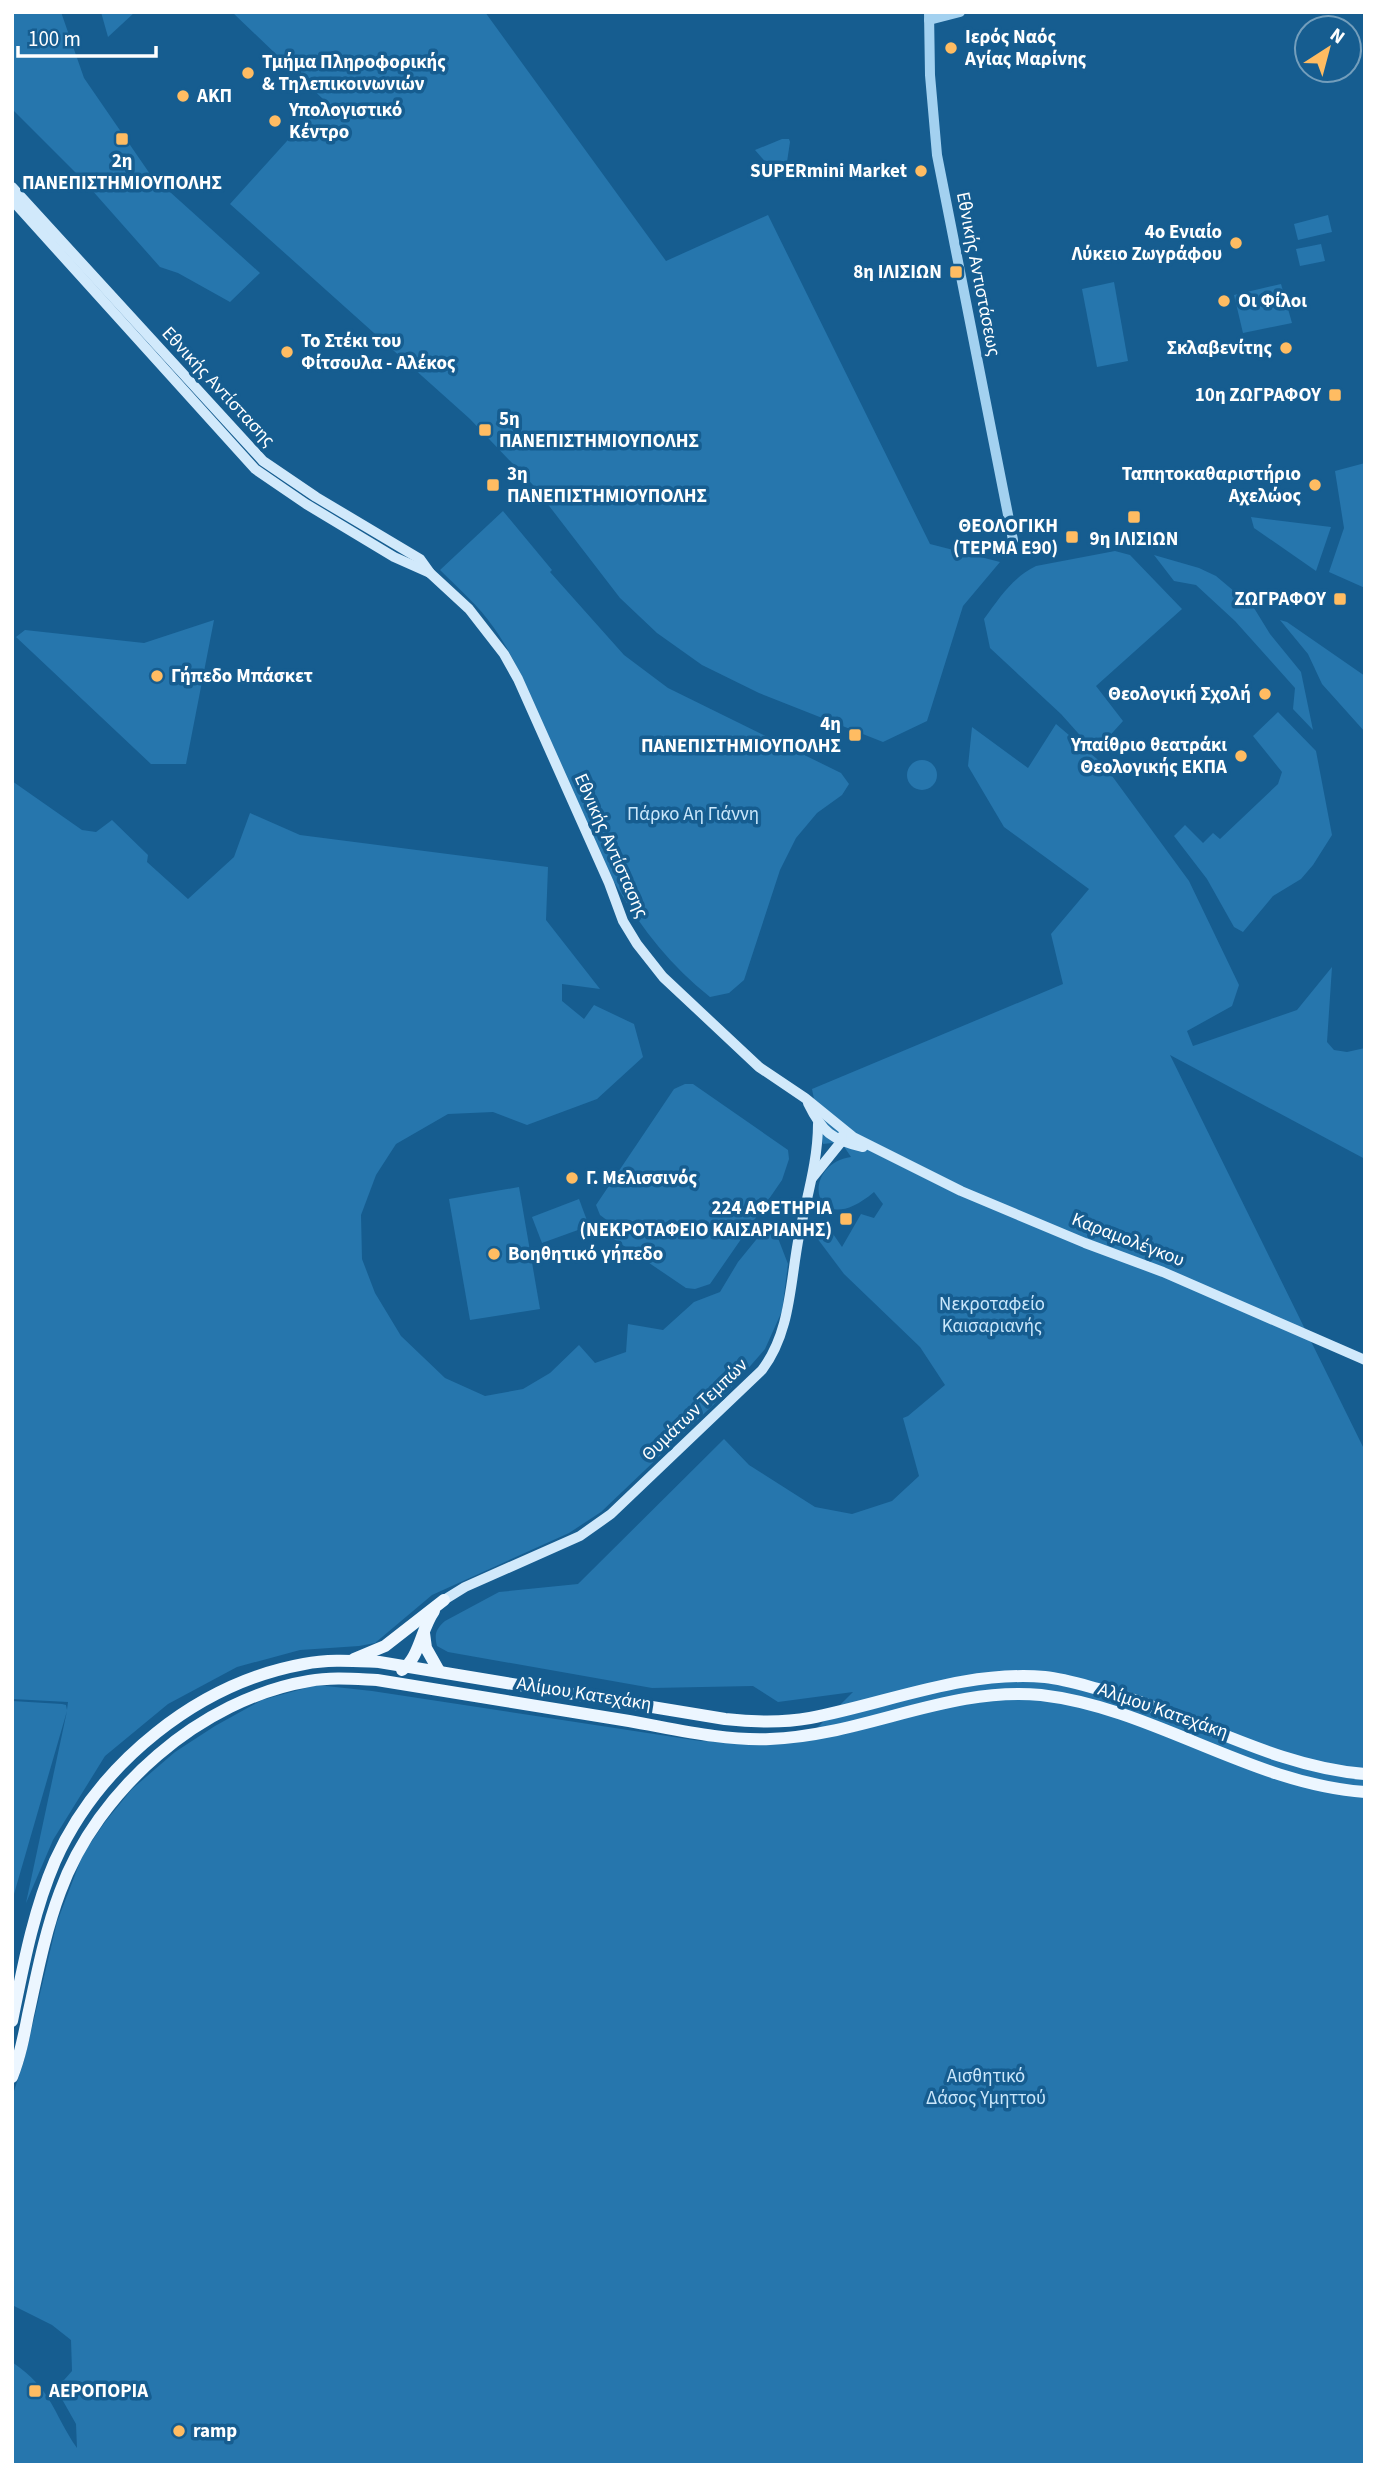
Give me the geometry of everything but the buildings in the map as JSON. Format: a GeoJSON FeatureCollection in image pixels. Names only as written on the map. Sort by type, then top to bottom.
{"type":"FeatureCollection","features":[{"type":"Feature","properties":{"kind":"main road","name":"Εθνικής Αντίστασης"},"geometry":{"type":"LineString","coordinates":[[12,187],[263,461],[420,559],[430,573],[469,609],[504,654],[518,679],[609,883],[622,921],[637,944],[663,977],[759,1067],[805,1098],[839,1136]]}},
{"type":"Feature","properties":{"kind":"main road","name":"Εθνικής Αντίστασης"},"geometry":{"type":"LineString","coordinates":[[12,200],[255,469],[306,504],[394,557],[430,573]]}},
{"type":"Feature","properties":{"kind":"main road","name":"Εθνικής Αντίστασης"},"geometry":{"type":"LineString","coordinates":[[805,1098],[818,1124],[839,1136],[880,1151]]}},
{"type":"Feature","properties":{"kind":"main road"},"geometry":{"type":"LineString","coordinates":[[812,1178],[818,1146],[818,1124]]}},
{"type":"Feature","properties":{"kind":"main road"},"geometry":{"type":"LineString","coordinates":[[818,1146],[839,1136]]}},
{"type":"Feature","properties":{"kind":"main road","name":"Θυμάτων Τεμπών"},"geometry":{"type":"LineString","coordinates":[[444,1600],[465,1587],[580,1536],[595,1526],[755,1378],[768,1362],[786,1318],[799,1234],[812,1178],[839,1136]]}},
{"type":"Feature","properties":{"kind":"main road","name":"Καραμολέγκου"},"geometry":{"type":"LineString","coordinates":[[880,1151],[961,1191],[1085,1243],[1163,1272],[1365,1360]]}},
{"type":"Feature","properties":{"kind":"main road"},"geometry":{"type":"LineString","coordinates":[[377,1680],[407,1666],[429,1618],[444,1600]]}},
{"type":"Feature","properties":{"kind":"main road"},"geometry":{"type":"LineString","coordinates":[[348,1660],[385,1646],[444,1600]]}},
{"type":"Feature","properties":{"kind":"main road"},"geometry":{"type":"LineString","coordinates":[[423,1631],[426,1648],[439,1671]]}},
{"type":"Feature","properties":{"kind":"main road","name":"Αλίμου Κατεχάκη"},"geometry":{"type":"LineString","coordinates":[[12,2021],[29,1941],[55,1862],[78,1819],[107,1779],[162,1729],[212,1697],[282,1668],[327,1660],[407,1666],[725,1719],[766,1721],[809,1718],[993,1677],[1047,1677],[1134,1699],[1290,1759],[1346,1773],[1365,1774]]}},
{"type":"Feature","properties":{"kind":"main road","name":"Αλίμου Κατεχάκη"},"geometry":{"type":"LineString","coordinates":[[12,2077],[22,2046],[44,1944],[60,1891],[80,1848],[105,1809],[137,1773],[173,1743],[221,1712],[286,1686],[328,1678],[377,1680],[699,1733],[767,1740],[812,1735],[996,1694],[1044,1696],[1121,1714],[1285,1776],[1322,1786],[1365,1792]]}},
{"type":"Feature","properties":{"kind":"street"},"geometry":{"type":"LineString","coordinates":[[929,16],[960,12]]}},
{"type":"Feature","properties":{"kind":"street","name":"Εθνικής Αντιστάσεως"},"geometry":{"type":"LineString","coordinates":[[929,16],[930,75],[937,155],[1013,540]]}},
{"type":"Feature","properties":{"kind":"green space"},"geometry":{"type":"Polygon","coordinates":[[[12,12],[61,12],[84,78],[150,174],[260,273],[230,302],[178,273],[160,267],[83,180],[12,109],[12,12]]]}},
{"type":"Feature","properties":{"kind":"green space"},"geometry":{"type":"Polygon","coordinates":[[[101,12],[135,12],[108,37],[101,12]]]}},
{"type":"Feature","properties":{"kind":"green space"},"geometry":{"type":"Polygon","coordinates":[[[232,12],[485,12],[666,261],[768,215],[930,544],[1000,562],[963,606],[927,721],[883,742],[759,693],[702,665],[657,633],[620,598],[533,485],[470,419],[230,204],[324,100],[232,12]]]}},
{"type":"Feature","properties":{"kind":"green space"},"geometry":{"type":"Polygon","coordinates":[[[782,139],[789,139],[790,142],[785,175],[778,176],[755,150],[782,139]]]}},
{"type":"Feature","properties":{"kind":"green space"},"geometry":{"type":"Polygon","coordinates":[[[1328,215],[1332,232],[1298,240],[1294,224],[1328,215]]]}},
{"type":"Feature","properties":{"kind":"green space"},"geometry":{"type":"Polygon","coordinates":[[[1321,244],[1325,261],[1300,266],[1296,249],[1321,244]]]}},
{"type":"Feature","properties":{"kind":"green space"},"geometry":{"type":"Polygon","coordinates":[[[1114,282],[1128,361],[1097,367],[1082,289],[1114,282]]]}},
{"type":"Feature","properties":{"kind":"green space"},"geometry":{"type":"Polygon","coordinates":[[[1281,284],[1292,323],[1243,333],[1234,295],[1281,284]]]}},
{"type":"Feature","properties":{"kind":"green space"},"geometry":{"type":"Polygon","coordinates":[[[1365,463],[1365,588],[1329,572],[1344,528],[1335,471],[1365,463]]]}},
{"type":"Feature","properties":{"kind":"green space","name":"Πάρκο Αη Γιάννη"},"geometry":{"type":"Polygon","coordinates":[[[503,511],[552,570],[550,572],[624,655],[668,688],[841,773],[849,784],[842,795],[817,813],[796,838],[780,870],[744,980],[729,993],[710,997],[680,970],[631,910],[576,806],[510,653],[482,612],[440,570],[503,511]]]}},
{"type":"Feature","properties":{"kind":"green space"},"geometry":{"type":"Polygon","coordinates":[[[1251,517],[1331,527],[1316,571],[1254,528],[1251,517]]]}},
{"type":"Feature","properties":{"kind":"green space"},"geometry":{"type":"Polygon","coordinates":[[[1115,551],[1130,555],[1182,609],[1096,686],[1123,721],[1095,752],[1061,714],[990,648],[984,619],[1013,582],[1036,566],[1115,551]]]}},
{"type":"Feature","properties":{"kind":"green space"},"geometry":{"type":"Polygon","coordinates":[[[1154,555],[1199,568],[1216,576],[1254,608],[1270,634],[1301,672],[1313,730],[1293,709],[1295,688],[1235,621],[1196,585],[1174,581],[1154,555]]]}},
{"type":"Feature","properties":{"kind":"green space"},"geometry":{"type":"Polygon","coordinates":[[[214,620],[186,764],[151,764],[16,637],[25,630],[144,643],[214,620]]]}},
{"type":"Feature","properties":{"kind":"green space"},"geometry":{"type":"Polygon","coordinates":[[[1280,620],[1287,622],[1365,676],[1365,732],[1322,684],[1308,654],[1280,620]]]}},
{"type":"Feature","properties":{"kind":"green space"},"geometry":{"type":"Polygon","coordinates":[[[1278,712],[1316,751],[1332,835],[1301,879],[1273,896],[1243,932],[1234,927],[1207,879],[1174,836],[1185,825],[1203,843],[1213,833],[1220,839],[1278,784],[1282,772],[1253,736],[1278,712]]]}},
{"type":"Feature","properties":{"kind":"green space","name":"Αισθητικό Δάσος Υμηττού"},"geometry":{"type":"Polygon","coordinates":[[[1056,724],[1104,765],[1189,881],[1239,985],[1232,1006],[1187,1031],[1193,1046],[1297,1010],[1332,967],[1327,1042],[1334,1050],[1347,1052],[1365,1048],[1365,1159],[1170,1055],[1365,1451],[1365,2465],[12,2465],[12,2362],[26,2372],[44,2392],[77,2448],[76,2424],[54,2385],[64,2380],[72,2371],[71,2340],[52,2325],[12,2305],[12,2097],[24,2061],[57,1922],[83,1854],[132,1789],[175,1752],[215,1726],[262,1700],[317,1685],[700,1741],[759,1743],[805,1740],[853,1692],[778,1702],[753,1686],[652,1688],[448,1652],[437,1646],[436,1635],[445,1621],[499,1592],[578,1584],[724,1439],[749,1465],[815,1507],[852,1514],[892,1501],[919,1476],[903,1418],[945,1385],[920,1347],[844,1274],[814,1234],[827,1225],[842,1247],[861,1214],[874,1218],[883,1204],[874,1192],[853,1206],[837,1210],[826,1206],[820,1197],[819,1185],[824,1173],[834,1163],[851,1157],[841,1142],[823,1144],[812,1089],[1063,984],[1051,934],[1089,889],[1004,827],[968,766],[972,727],[1028,768],[1056,724]]]}},
{"type":"Feature","properties":{"kind":"green space"},"geometry":{"type":"Polygon","coordinates":[[[922,760],[933,764],[937,775],[933,786],[922,790],[911,786],[907,775],[911,764],[922,760]]]}},
{"type":"Feature","properties":{"kind":"green space"},"geometry":{"type":"Polygon","coordinates":[[[12,781],[82,830],[96,832],[112,820],[148,855],[147,862],[188,899],[234,857],[250,813],[300,835],[548,867],[546,920],[600,989],[562,984],[562,1001],[584,1019],[594,1005],[634,1024],[643,1057],[597,1099],[527,1125],[493,1112],[448,1114],[396,1144],[376,1175],[361,1215],[362,1259],[375,1293],[401,1336],[445,1378],[485,1396],[523,1389],[550,1373],[579,1345],[595,1363],[626,1352],[628,1324],[663,1330],[694,1302],[720,1292],[738,1262],[760,1235],[776,1233],[788,1264],[782,1311],[765,1349],[731,1388],[601,1512],[569,1533],[432,1595],[375,1643],[300,1650],[237,1667],[168,1704],[105,1756],[53,1840],[26,1903],[67,1711],[12,1901],[12,1701],[62,1704],[66,1705],[67,1710],[68,1702],[12,1699],[12,781]]]}},
{"type":"Feature","properties":{"kind":"green space"},"geometry":{"type":"Polygon","coordinates":[[[693,1084],[788,1150],[789,1159],[782,1180],[710,1284],[695,1289],[686,1288],[602,1231],[608,1221],[600,1215],[596,1205],[674,1089],[693,1084]]]}},
{"type":"Feature","properties":{"kind":"green space","name":"Βοηθητικό γήπεδο"},"geometry":{"type":"Polygon","coordinates":[[[519,1187],[540,1309],[470,1320],[449,1199],[519,1187]]]}},
{"type":"Feature","properties":{"kind":"green space","name":"Βοηθητικό γήπεδο"},"geometry":{"type":"Polygon","coordinates":[[[579,1199],[589,1226],[542,1243],[532,1217],[579,1199]]]}},
{"type":"Feature","properties":{"kind":"place","name":"Ιερός Ναός Αγίας Μαρίνης"},"geometry":{"type":"Point","coordinates":[951,48]}},
{"type":"Feature","properties":{"kind":"place","name":"Τμήμα Πληροφορικής & Τηλεπικοινωνιών"},"geometry":{"type":"Point","coordinates":[248,73]}},
{"type":"Feature","properties":{"kind":"place","name":"ΑΚΠ"},"geometry":{"type":"Point","coordinates":[183,96]}},
{"type":"Feature","properties":{"kind":"place","name":"Υπολογιστικό Κέντρο"},"geometry":{"type":"Point","coordinates":[275,121]}},
{"type":"Feature","properties":{"kind":"place","name":"2η ΠΑΝΕΠΙΣΤΗΜΙΟΥΠΟΛΗΣ"},"geometry":{"type":"Point","coordinates":[122,139]}},
{"type":"Feature","properties":{"kind":"place","name":"SUPERmini Market"},"geometry":{"type":"Point","coordinates":[921,171]}},
{"type":"Feature","properties":{"kind":"place","name":"4ο Ενιαίο Λύκειο Ζωγράφου"},"geometry":{"type":"Point","coordinates":[1236,243]}},
{"type":"Feature","properties":{"kind":"place","name":"8η ΙΛΙΣΙΩΝ"},"geometry":{"type":"Point","coordinates":[956,272]}},
{"type":"Feature","properties":{"kind":"place","name":"Οι Φίλοι"},"geometry":{"type":"Point","coordinates":[1224,301]}},
{"type":"Feature","properties":{"kind":"place","name":"Σκλαβενίτης"},"geometry":{"type":"Point","coordinates":[1286,348]}},
{"type":"Feature","properties":{"kind":"place","name":"Το Στέκι του Φίτσουλα - Αλέκος"},"geometry":{"type":"Point","coordinates":[287,352]}},
{"type":"Feature","properties":{"kind":"place","name":"10η ΖΩΓΡΑΦΟΥ"},"geometry":{"type":"Point","coordinates":[1335,395]}},
{"type":"Feature","properties":{"kind":"place","name":"5η ΠΑΝΕΠΙΣΤΗΜΙΟΥΠΟΛΗΣ"},"geometry":{"type":"Point","coordinates":[485,430]}},
{"type":"Feature","properties":{"kind":"place","name":"3η ΠΑΝΕΠΙΣΤΗΜΙΟΥΠΟΛΗΣ"},"geometry":{"type":"Point","coordinates":[493,485]}},
{"type":"Feature","properties":{"kind":"place","name":"Ταπητοκαθαριστήριο Αχελώος"},"geometry":{"type":"Point","coordinates":[1315,485]}},
{"type":"Feature","properties":{"kind":"place","name":"9η ΙΛΙΣΙΩΝ"},"geometry":{"type":"Point","coordinates":[1134,517]}},
{"type":"Feature","properties":{"kind":"place","name":"ΘΕΟΛΟΓΙΚΗ (ΤΕΡΜΑ Ε90)"},"geometry":{"type":"Point","coordinates":[1072,537]}},
{"type":"Feature","properties":{"kind":"place","name":"ΖΩΓΡΑΦΟΥ"},"geometry":{"type":"Point","coordinates":[1340,599]}},
{"type":"Feature","properties":{"kind":"place","name":"Γήπεδο Μπάσκετ"},"geometry":{"type":"Point","coordinates":[157,676]}},
{"type":"Feature","properties":{"kind":"place","name":"Θεολογική Σχολή"},"geometry":{"type":"Point","coordinates":[1265,694]}},
{"type":"Feature","properties":{"kind":"place","name":"4η ΠΑΝΕΠΙΣΤΗΜΙΟΥΠΟΛΗΣ"},"geometry":{"type":"Point","coordinates":[855,735]}},
{"type":"Feature","properties":{"kind":"place","name":"Υπαίθριο θεατράκι Θεολογικής ΕΚΠΑ"},"geometry":{"type":"Point","coordinates":[1241,756]}},
{"type":"Feature","properties":{"kind":"place","name":"Γ. Μελισσινός"},"geometry":{"type":"Point","coordinates":[572,1178]}},
{"type":"Feature","properties":{"kind":"place","name":"224 ΑΦΕΤΗΡΙΑ (ΝΕΚΡΟΤΑΦΕΙΟ ΚΑΙΣΑΡΙΑΝΗΣ)"},"geometry":{"type":"Point","coordinates":[846,1219]}},
{"type":"Feature","properties":{"kind":"place","name":"Βοηθητικό γήπεδο"},"geometry":{"type":"Point","coordinates":[494,1254]}},
{"type":"Feature","properties":{"kind":"place","name":"ΑΕΡΟΠΟΡΙΑ"},"geometry":{"type":"Point","coordinates":[35,2391]}},
{"type":"Feature","properties":{"kind":"place","name":"ramp"},"geometry":{"type":"Point","coordinates":[179,2431]}},
{"type":"Feature","properties":{"kind":"park label","name":"Νεκροταφείο Καισαριανής"},"geometry":{"type":"Point","coordinates":[992,1315]}}]}
